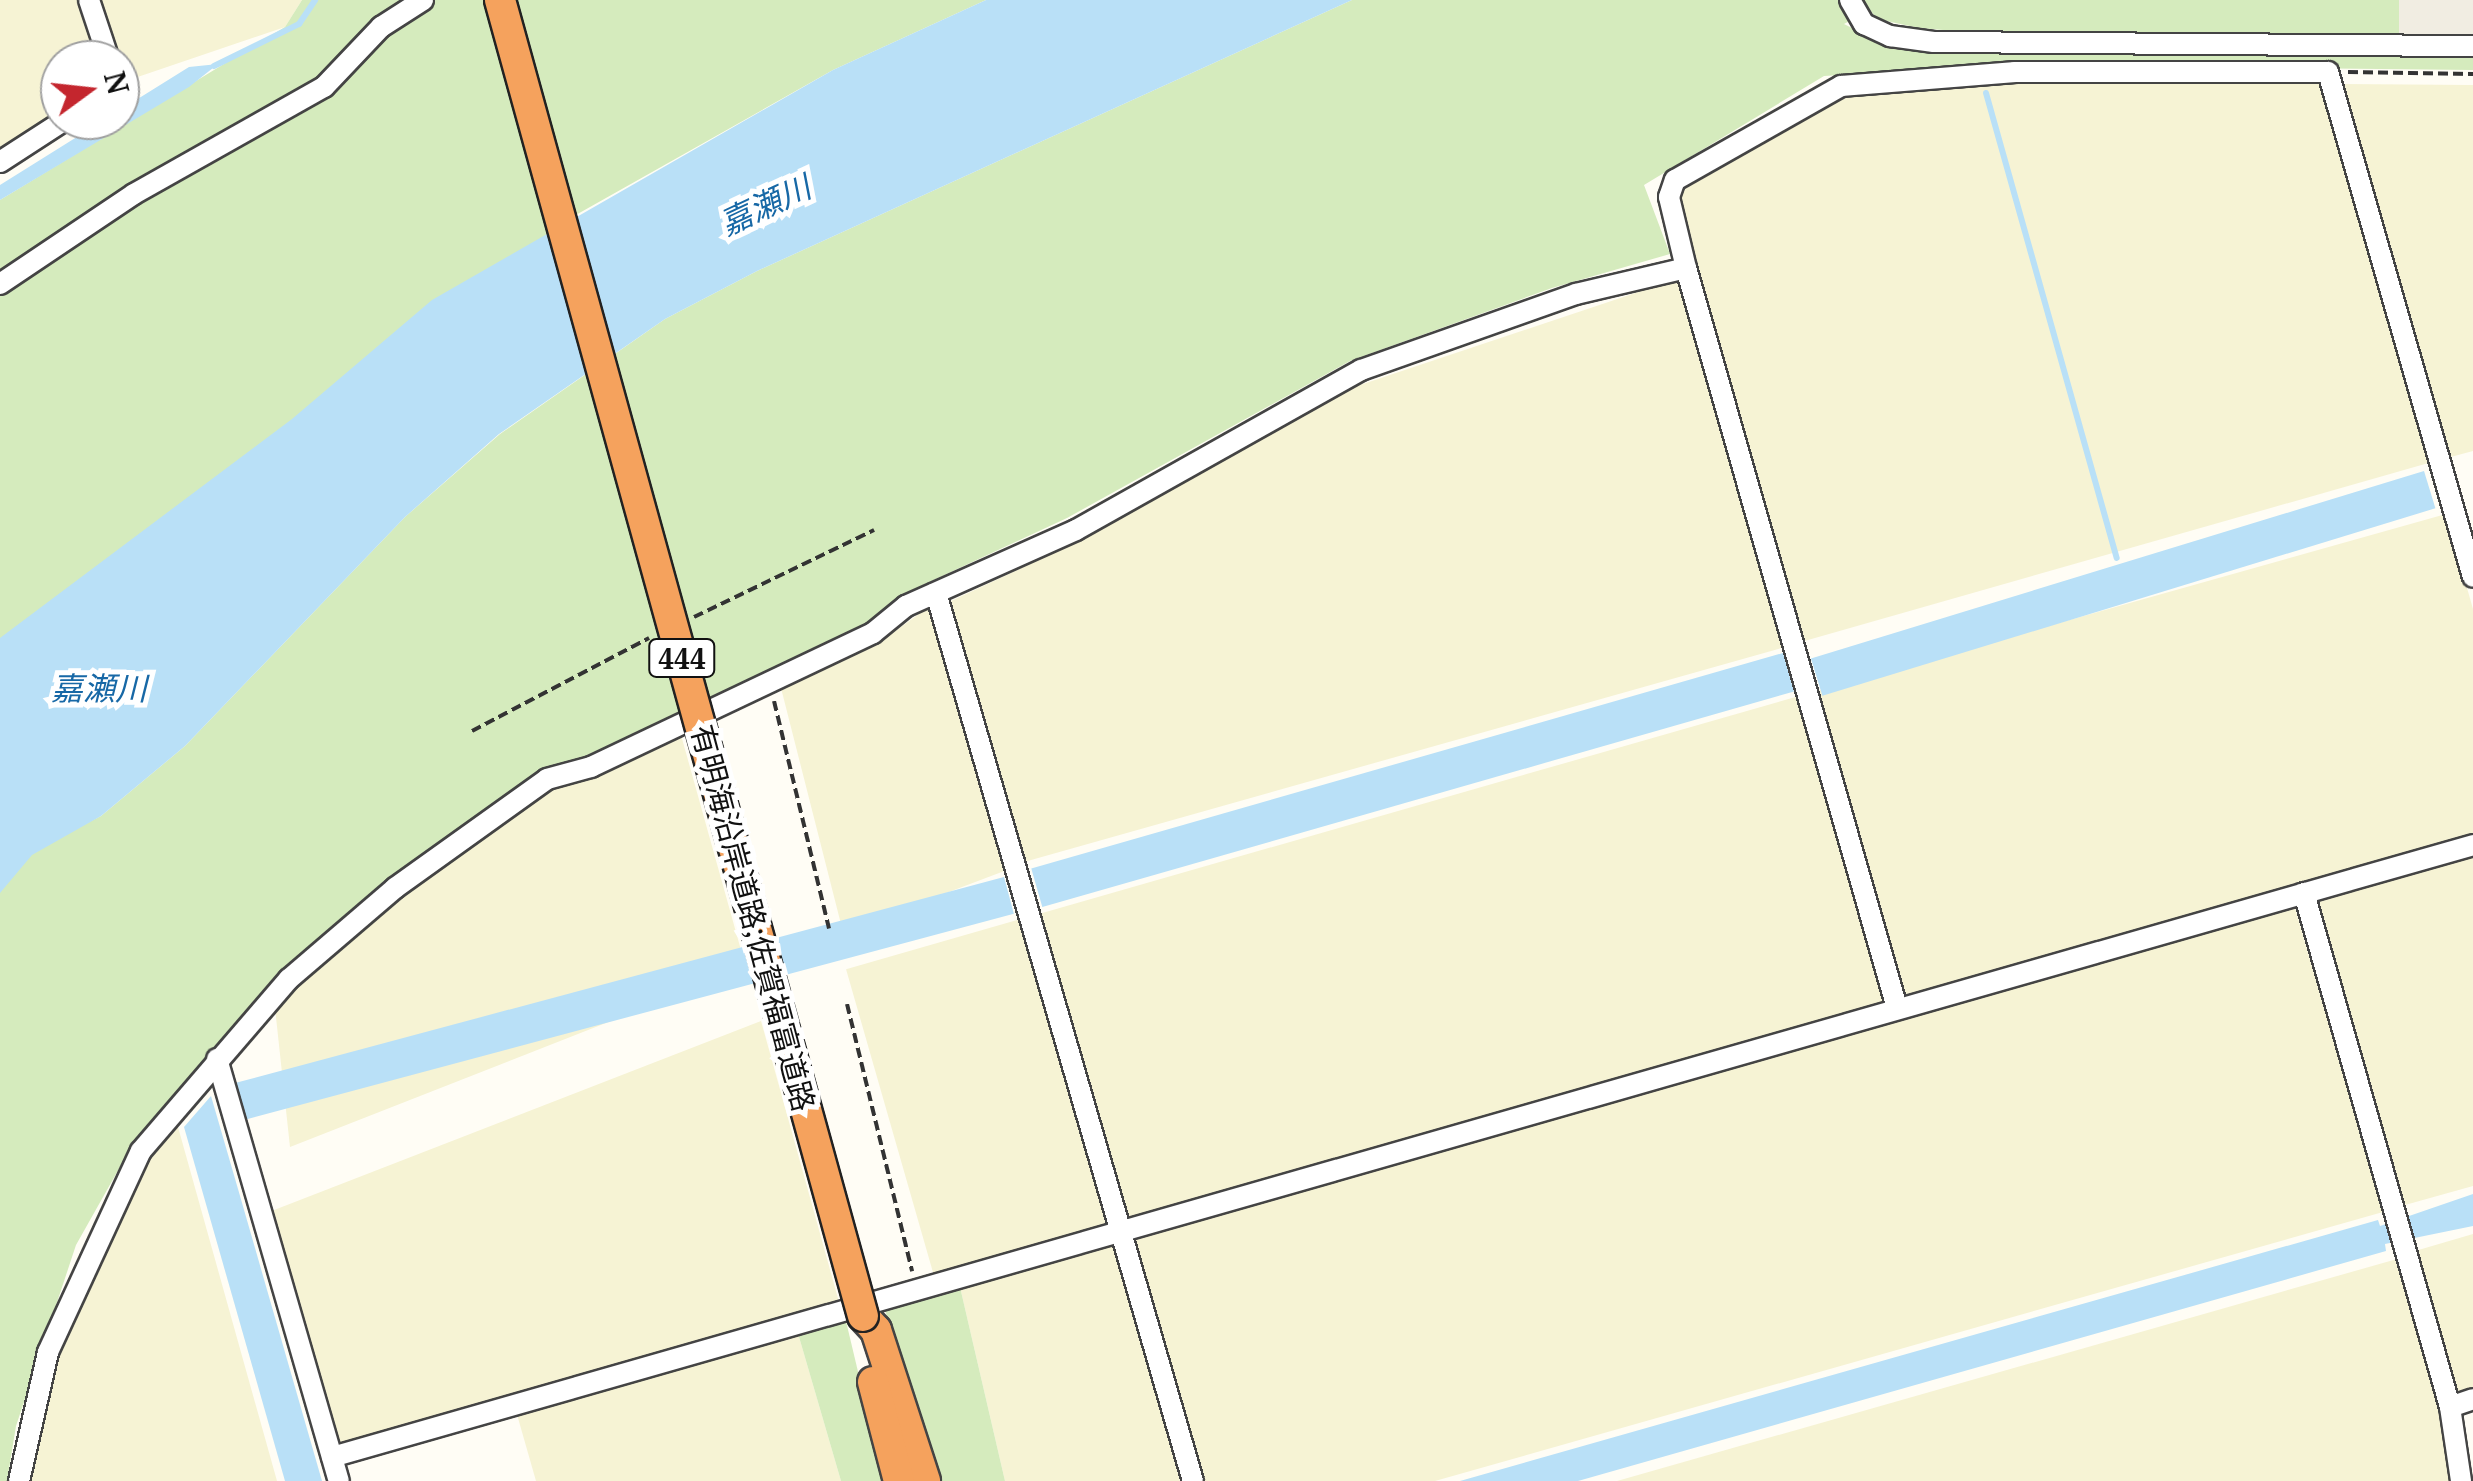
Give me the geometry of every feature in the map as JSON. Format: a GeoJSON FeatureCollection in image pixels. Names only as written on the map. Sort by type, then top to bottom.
{"type":"FeatureCollection","features":[{"type":"Feature","properties":{"kind":"highway","name":"有明海沿岸道路;佐賀福富道路"},"geometry":{"type":"LineString","coordinates":[[500,0],[863,1316]]}},
{"type":"Feature","properties":{"kind":"highway"},"geometry":{"type":"LineString","coordinates":[[863,1316],[861,1334],[899,1481]]}},
{"type":"Feature","properties":{"kind":"highway"},"geometry":{"type":"LineString","coordinates":[[863,1316],[876,1330],[924,1481]]}},
{"type":"Feature","properties":{"kind":"street"},"geometry":{"type":"LineString","coordinates":[[89,0],[102,40]]}},
{"type":"Feature","properties":{"kind":"street"},"geometry":{"type":"LineString","coordinates":[[0,284],[134,194],[324,86],[382,27],[423,0]]}},
{"type":"Feature","properties":{"kind":"street"},"geometry":{"type":"LineString","coordinates":[[1850,0],[1864,24],[1934,42],[2473,46]]}},
{"type":"Feature","properties":{"kind":"street"},"geometry":{"type":"LineString","coordinates":[[1897,1008],[1686,268],[1668,186],[1841,86],[2015,72],[2328,72],[2473,577]]}},
{"type":"Feature","properties":{"kind":"street"},"geometry":{"type":"LineString","coordinates":[[0,162],[40,136]]}},
{"type":"Feature","properties":{"kind":"street"},"geometry":{"type":"LineString","coordinates":[[19,1481],[48,1352],[95,1241],[141,1151],[288,980],[382,899],[547,779],[591,767],[873,634],[906,606],[1076,530],[1360,370],[1576,294],[1686,268]]}},
{"type":"Feature","properties":{"kind":"street"},"geometry":{"type":"LineString","coordinates":[[936,593],[1193,1481]]}},
{"type":"Feature","properties":{"kind":"street"},"geometry":{"type":"LineString","coordinates":[[332,1457],[2473,845]]}},
{"type":"Feature","properties":{"kind":"street"},"geometry":{"type":"LineString","coordinates":[[2304,894],[2450,1406],[2461,1481]]}},
{"type":"Feature","properties":{"kind":"street"},"geometry":{"type":"LineString","coordinates":[[217,1059],[339,1481]]}},
{"type":"Feature","properties":{"kind":"street"},"geometry":{"type":"LineString","coordinates":[[2450,1406],[2473,1399]]}},
{"type":"Feature","properties":{"kind":"path"},"geometry":{"type":"LineString","coordinates":[[2328,72],[2473,74]]}},
{"type":"Feature","properties":{"kind":"path"},"geometry":{"type":"LineString","coordinates":[[769,682],[829,928]]}},
{"type":"Feature","properties":{"kind":"path"},"geometry":{"type":"LineString","coordinates":[[847,1004],[916,1288]]}},
{"type":"Feature","properties":{"kind":"shaded area"},"geometry":{"type":"Polygon","coordinates":[[[0,0],[302,0],[285,27],[140,76],[140,40],[40,40],[40,129],[0,154],[0,0]]]}},
{"type":"Feature","properties":{"kind":"shaded area"},"geometry":{"type":"Polygon","coordinates":[[[2399,0],[2473,0],[2473,34],[2399,34],[2399,0]]]}},
{"type":"Feature","properties":{"kind":"shaded area"},"geometry":{"type":"Polygon","coordinates":[[[2017,79],[2322,84],[2432,462],[1801,642],[1678,193],[1835,96],[2017,79]]]}},
{"type":"Feature","properties":{"kind":"shaded area"},"geometry":{"type":"Polygon","coordinates":[[[2342,84],[2473,85],[2473,451],[2447,458],[2342,84]]]}},
{"type":"Feature","properties":{"kind":"shaded area"},"geometry":{"type":"Polygon","coordinates":[[[1680,278],[1785,647],[1024,862],[951,601],[1090,536],[1345,390],[1680,278]]]}},
{"type":"Feature","properties":{"kind":"shaded area"},"geometry":{"type":"Polygon","coordinates":[[[2446,514],[2473,609],[2473,836],[1903,996],[1817,691],[2446,514]]]}},
{"type":"Feature","properties":{"kind":"shaded area"},"geometry":{"type":"Polygon","coordinates":[[[930,606],[1007,870],[843,932],[781,688],[880,642],[930,606]]]}},
{"type":"Feature","properties":{"kind":"shaded area"},"geometry":{"type":"Polygon","coordinates":[[[1799,696],[1886,1001],[1128,1218],[1041,913],[1799,696]]]}},
{"type":"Feature","properties":{"kind":"shaded area"},"geometry":{"type":"Polygon","coordinates":[[[681,735],[746,968],[290,1147],[275,1008],[396,895],[548,786],[681,735]]]}},
{"type":"Feature","properties":{"kind":"shaded area"},"geometry":{"type":"Polygon","coordinates":[[[2473,857],[2473,1186],[2405,1205],[2317,901],[2473,857]]]}},
{"type":"Feature","properties":{"kind":"shaded area"},"geometry":{"type":"Polygon","coordinates":[[[2295,908],[2383,1212],[1435,1481],[1200,1481],[1132,1238],[2295,908]]]}},
{"type":"Feature","properties":{"kind":"shaded area"},"geometry":{"type":"Polygon","coordinates":[[[1021,919],[1108,1224],[933,1274],[846,969],[1021,919]]]}},
{"type":"Feature","properties":{"kind":"shaded area"},"geometry":{"type":"Polygon","coordinates":[[[761,1021],[839,1302],[334,1447],[269,1212],[761,1021]]]}},
{"type":"Feature","properties":{"kind":"shaded area"},"geometry":{"type":"Polygon","coordinates":[[[178,1127],[277,1481],[28,1481],[56,1360],[149,1159],[178,1127]]]}},
{"type":"Feature","properties":{"kind":"shaded area"},"geometry":{"type":"Polygon","coordinates":[[[2473,1234],[2473,1392],[2457,1397],[2415,1251],[2473,1234]]]}},
{"type":"Feature","properties":{"kind":"shaded area"},"geometry":{"type":"Polygon","coordinates":[[[1114,1243],[1180,1481],[1005,1481],[960,1287],[1114,1243]]]}},
{"type":"Feature","properties":{"kind":"shaded area"},"geometry":{"type":"Polygon","coordinates":[[[2397,1259],[2441,1409],[2451,1481],[1617,1481],[2397,1259]]]}},
{"type":"Feature","properties":{"kind":"shaded area"},"geometry":{"type":"Polygon","coordinates":[[[797,1330],[841,1481],[536,1481],[516,1411],[797,1330]]]}},
{"type":"Feature","properties":{"kind":"green space"},"geometry":{"type":"Polygon","coordinates":[[[302,0],[986,0],[833,70],[574,216],[0,712],[0,200],[99,140],[140,140],[140,115],[285,27],[302,0]]]}},
{"type":"Feature","properties":{"kind":"green space"},"geometry":{"type":"Polygon","coordinates":[[[1352,0],[2473,0],[2473,36],[2016,36],[1919,28],[1877,19],[1870,10],[1844,24],[1882,43],[1931,51],[2473,58],[2473,70],[2008,65],[1824,76],[1644,185],[1670,254],[1552,288],[1350,361],[1067,518],[897,597],[870,625],[595,757],[542,776],[394,876],[279,974],[134,1142],[76,1245],[16,1426],[7,1481],[0,1481],[0,866],[101,816],[185,746],[405,517],[500,434],[665,319],[757,271],[1352,0]]]}},
{"type":"Feature","properties":{"kind":"green space"},"geometry":{"type":"Polygon","coordinates":[[[960,1287],[1005,1481],[938,1481],[885,1310],[960,1287]]]}},
{"type":"Feature","properties":{"kind":"green space"},"geometry":{"type":"Polygon","coordinates":[[[845,1317],[884,1481],[841,1481],[797,1330],[845,1317]]]}},
{"type":"Feature","properties":{"kind":"water","name":"嘉瀬川"},"geometry":{"type":"Polygon","coordinates":[[[986,0],[1352,0],[757,271],[665,319],[499,434],[405,517],[185,746],[101,816],[32,855],[0,893],[0,638],[292,419],[432,300],[833,70],[986,0]]]}},
{"type":"Feature","properties":{"kind":"water"},"geometry":{"type":"Polygon","coordinates":[[[218,64],[140,116],[140,98],[189,67],[218,64]]]}},
{"type":"Feature","properties":{"kind":"water"},"geometry":{"type":"Polygon","coordinates":[[[72,140],[100,140],[0,200],[0,185],[72,140]]]}},
{"type":"Feature","properties":{"kind":"water"},"geometry":{"type":"Polygon","coordinates":[[[2424,471],[2435,508],[1822,696],[1811,658],[2424,471]]]}},
{"type":"Feature","properties":{"kind":"water"},"geometry":{"type":"Polygon","coordinates":[[[1783,653],[1794,691],[1042,907],[1031,869],[1783,653]]]}},
{"type":"Feature","properties":{"kind":"water"},"geometry":{"type":"Polygon","coordinates":[[[1004,877],[1014,914],[242,1121],[232,1084],[1004,877]]]}},
{"type":"Feature","properties":{"kind":"water"},"geometry":{"type":"Polygon","coordinates":[[[211,1096],[322,1481],[285,1481],[184,1127],[211,1096]]]}},
{"type":"Feature","properties":{"kind":"water"},"geometry":{"type":"Polygon","coordinates":[[[2473,1194],[2473,1226],[2385,1244],[2386,1251],[1578,1481],[1460,1481],[2378,1220],[2380,1226],[2473,1194]]]}},
{"type":"Feature","properties":{"kind":"waterway"},"geometry":{"type":"LineString","coordinates":[[214,66],[299,24],[315,0]]}},
{"type":"Feature","properties":{"kind":"waterway"},"geometry":{"type":"LineString","coordinates":[[1986,93],[2117,558]]}}]}
